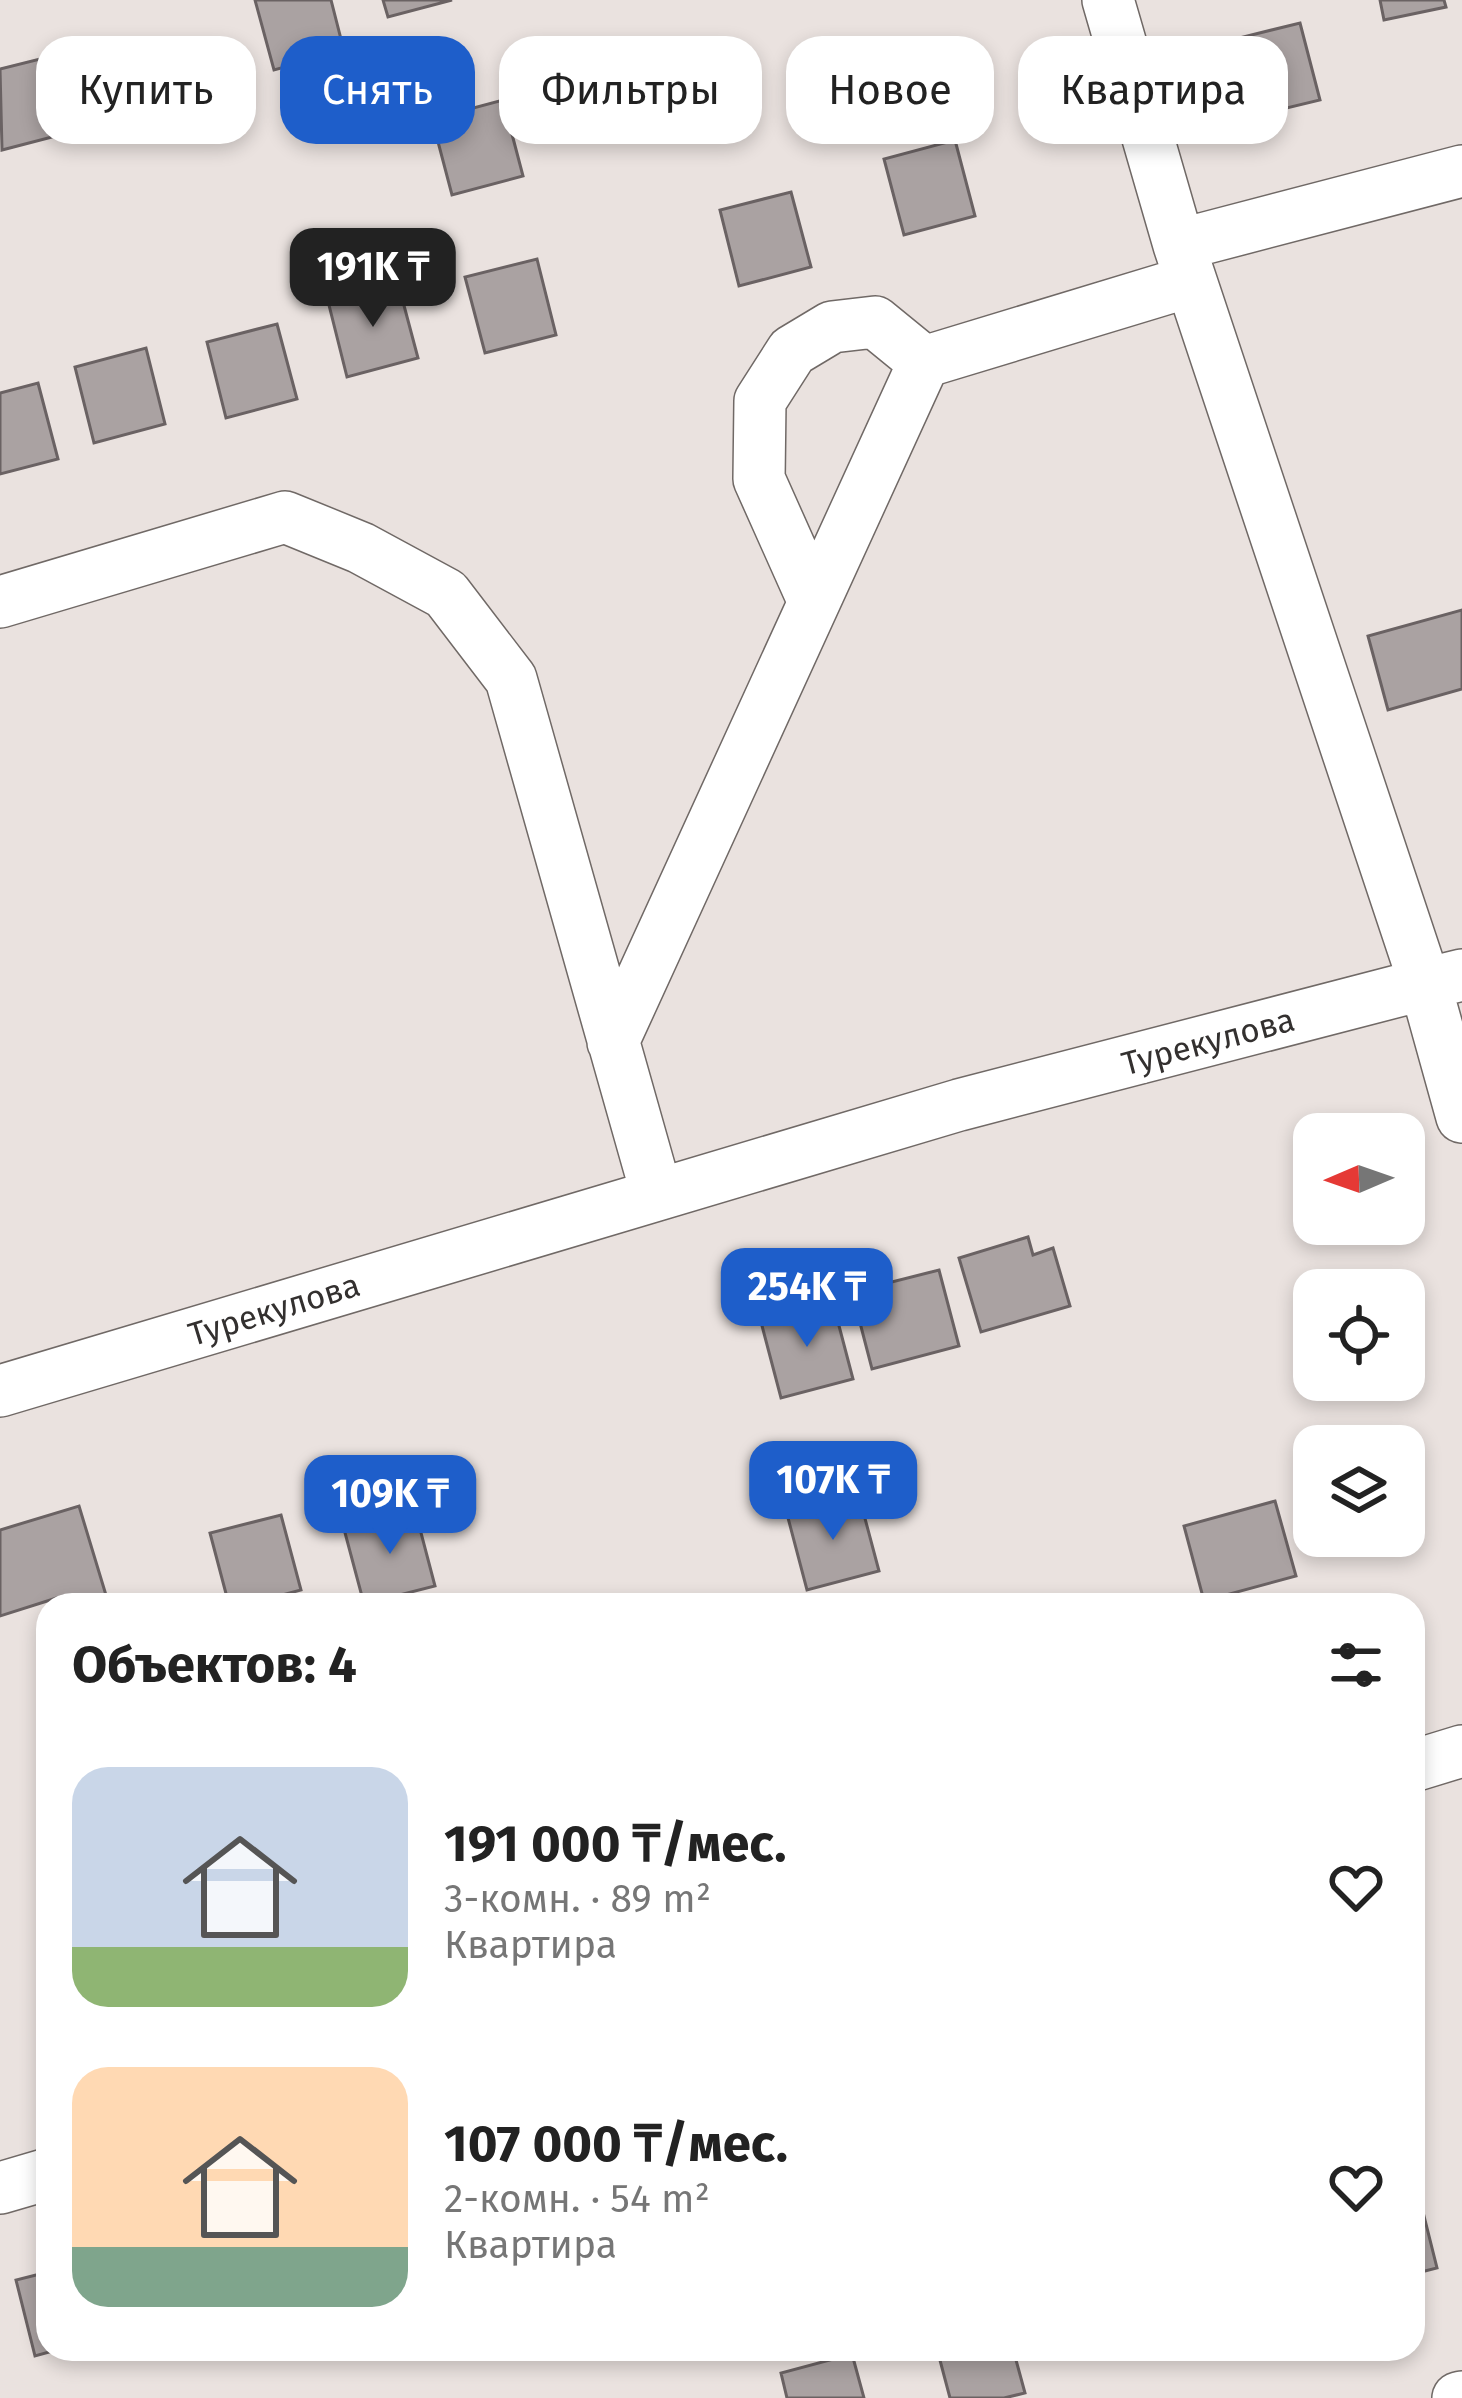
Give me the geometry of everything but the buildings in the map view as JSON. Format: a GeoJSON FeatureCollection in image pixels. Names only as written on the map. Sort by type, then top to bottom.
{"type":"FeatureCollection","features":[{"type":"Feature","properties":{"kind":"street"},"geometry":{"type":"LineString","coordinates":[[1108,0],[1185,263],[1443,980],[1462,1117]]}},
{"type":"Feature","properties":{"kind":"street"},"geometry":{"type":"LineString","coordinates":[[613,1042],[924,362],[1185,263],[1462,171]]}},
{"type":"Feature","properties":{"kind":"street"},"geometry":{"type":"LineString","coordinates":[[814,602],[759,479],[760,401],[792,351],[832,327],[875,322],[924,362]]}},
{"type":"Feature","properties":{"kind":"street"},"geometry":{"type":"LineString","coordinates":[[0,602],[286,517],[361,548],[446,594],[511,680],[657,1196]]}},
{"type":"Feature","properties":{"kind":"street","name":"Турекулова"},"geometry":{"type":"LineString","coordinates":[[0,1391],[958,1106],[1443,980]]}},
{"type":"Feature","properties":{"kind":"street"},"geometry":{"type":"LineString","coordinates":[[1425,1762],[1462,1751]]}},
{"type":"Feature","properties":{"kind":"street"},"geometry":{"type":"LineString","coordinates":[[0,2188],[36,2178]]}}]}
